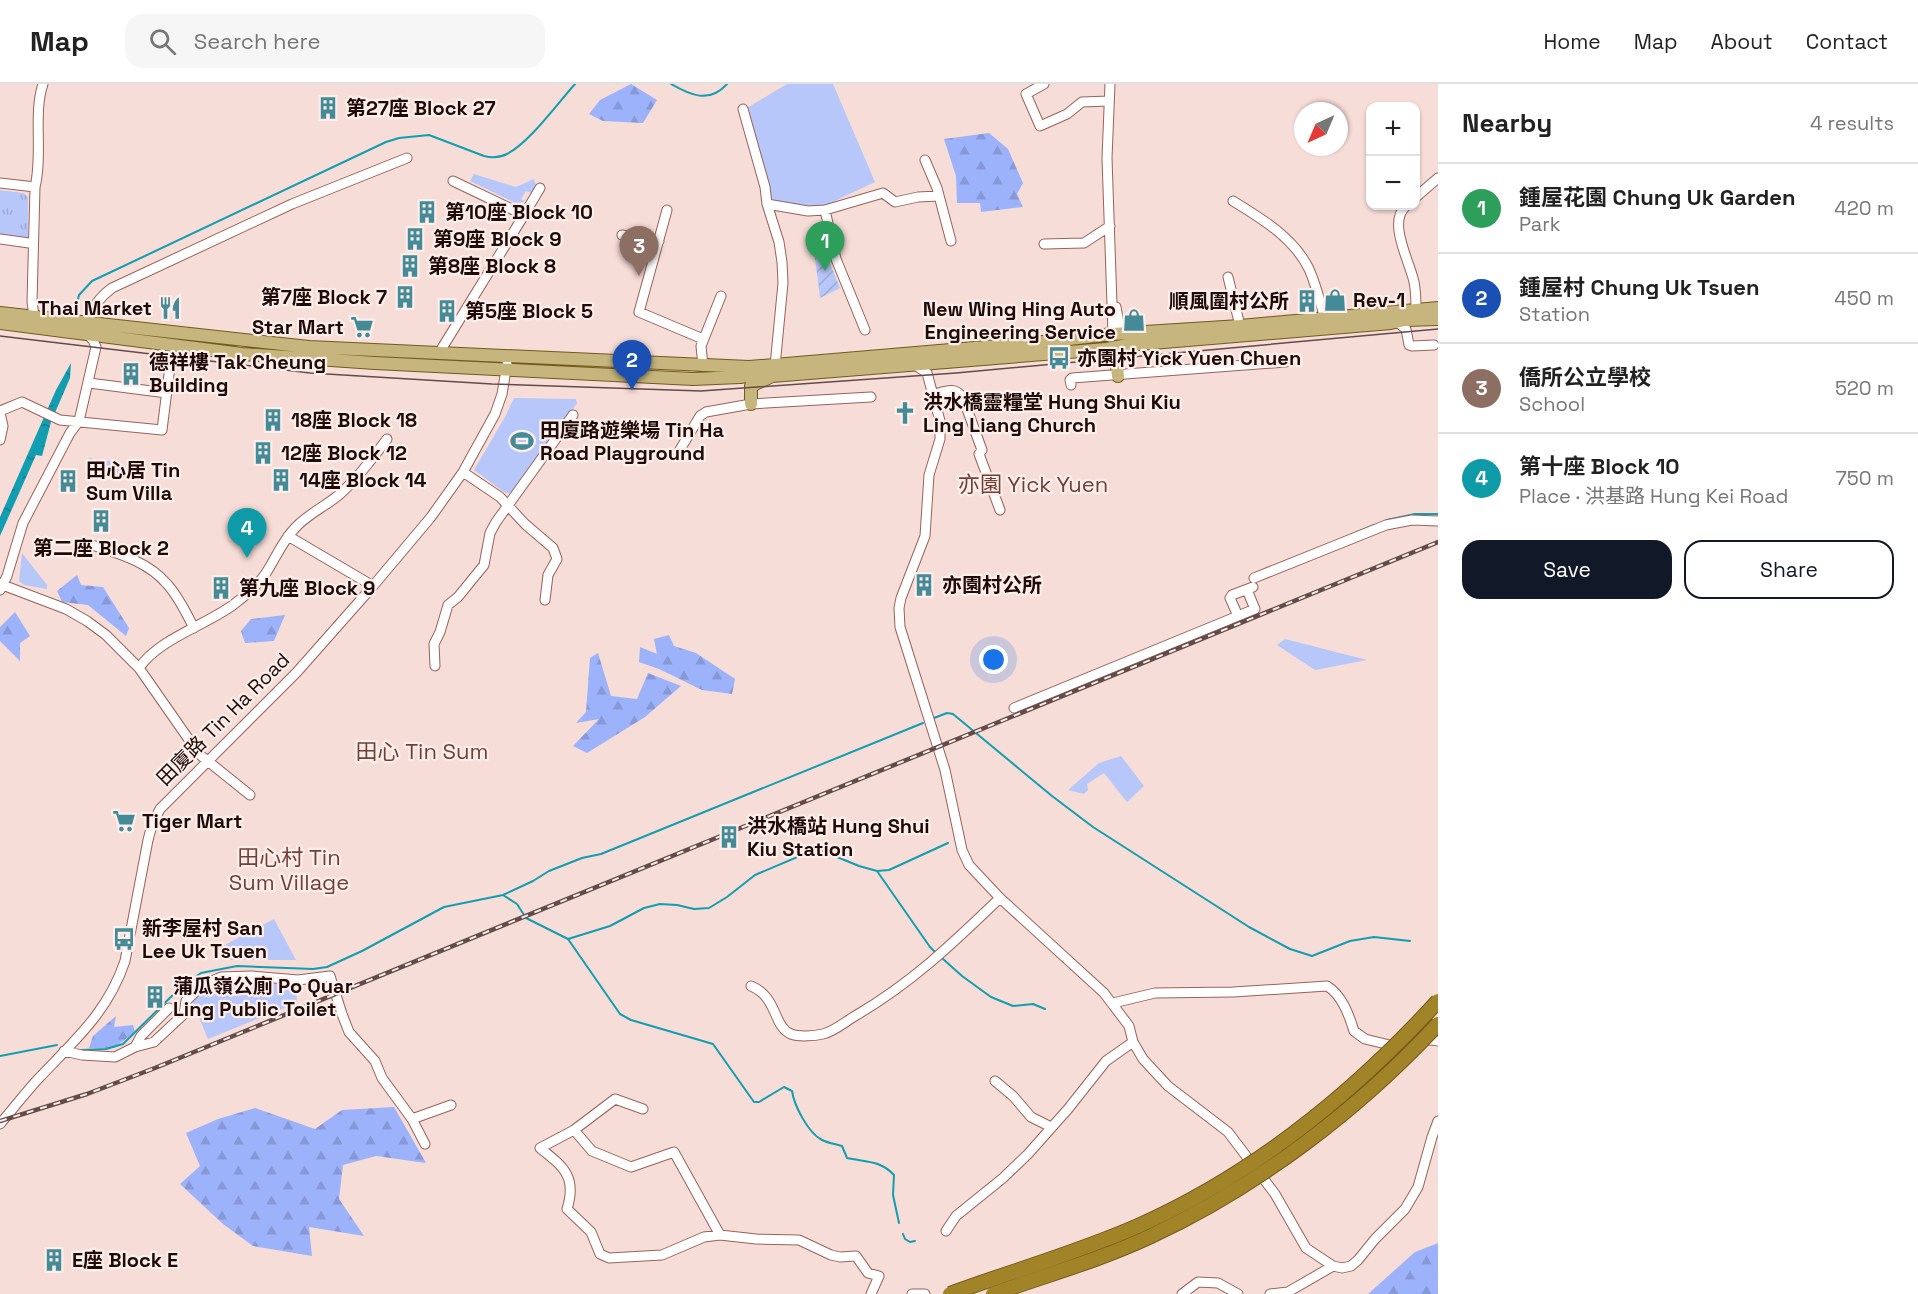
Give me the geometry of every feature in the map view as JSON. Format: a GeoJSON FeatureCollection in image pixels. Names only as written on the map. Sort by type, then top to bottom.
{"type":"FeatureCollection","features":[{"type":"Feature","properties":{"kind":"highway"},"geometry":{"type":"LineString","coordinates":[[950,1294],[1112,1237],[1177,1207],[1211,1188],[1276,1147],[1347,1092],[1398,1045],[1438,1001]]}},
{"type":"Feature","properties":{"kind":"highway"},"geometry":{"type":"LineString","coordinates":[[993,1294],[1118,1251],[1185,1220],[1219,1200],[1284,1158],[1366,1095],[1438,1024]]}},
{"type":"Feature","properties":{"kind":"main road"},"geometry":{"type":"LineString","coordinates":[[0,322],[60,330],[87,328],[287,345],[508,356],[740,377],[771,371],[1034,343],[1118,344],[1240,326],[1408,321],[1438,308]]}},
{"type":"Feature","properties":{"kind":"main road"},"geometry":{"type":"LineString","coordinates":[[0,312],[34,316],[87,328],[118,339],[297,358],[506,369],[704,372],[946,362],[1327,323],[1438,319]]}},
{"type":"Feature","properties":{"kind":"main road"},"geometry":{"type":"LineString","coordinates":[[20,326],[29,324],[34,316]]}},
{"type":"Feature","properties":{"kind":"main road"},"geometry":{"type":"LineString","coordinates":[[34,316],[39,321],[60,330]]}},
{"type":"Feature","properties":{"kind":"main road"},"geometry":{"type":"LineString","coordinates":[[1118,344],[1118,376]]}},
{"type":"Feature","properties":{"kind":"main road"},"geometry":{"type":"LineString","coordinates":[[751,386],[771,371]]}},
{"type":"Feature","properties":{"kind":"main road"},"geometry":{"type":"LineString","coordinates":[[740,377],[751,386]]}},
{"type":"Feature","properties":{"kind":"main road"},"geometry":{"type":"LineString","coordinates":[[751,386],[751,404]]}},
{"type":"Feature","properties":{"kind":"street"},"geometry":{"type":"LineString","coordinates":[[34,316],[32,302],[34,187],[38,174],[42,84]]}},
{"type":"Feature","properties":{"kind":"street"},"geometry":{"type":"LineString","coordinates":[[1044,84],[1026,94],[1040,126],[1068,114],[1082,102],[1109,101]]}},
{"type":"Feature","properties":{"kind":"street"},"geometry":{"type":"LineString","coordinates":[[1110,84],[1107,158],[1113,296],[1118,344]]}},
{"type":"Feature","properties":{"kind":"street"},"geometry":{"type":"LineString","coordinates":[[743,109],[779,242],[783,283],[771,371]]}},
{"type":"Feature","properties":{"kind":"street"},"geometry":{"type":"LineString","coordinates":[[250,795],[199,754],[139,668],[106,635],[87,621],[53,604],[1,587],[23,523],[70,433],[80,421],[96,347],[87,328],[90,315],[97,303],[112,288],[292,204],[407,158]]}},
{"type":"Feature","properties":{"kind":"street"},"geometry":{"type":"LineString","coordinates":[[925,160],[939,196],[951,241]]}},
{"type":"Feature","properties":{"kind":"street"},"geometry":{"type":"LineString","coordinates":[[1420,194],[1438,178]]}},
{"type":"Feature","properties":{"kind":"street"},"geometry":{"type":"LineString","coordinates":[[453,181],[524,215]]}},
{"type":"Feature","properties":{"kind":"street"},"geometry":{"type":"LineString","coordinates":[[0,183],[34,187]]}},
{"type":"Feature","properties":{"kind":"street"},"geometry":{"type":"LineString","coordinates":[[439,353],[540,188]]}},
{"type":"Feature","properties":{"kind":"street"},"geometry":{"type":"LineString","coordinates":[[767,204],[808,211],[825,210],[874,195],[886,194],[895,202],[918,197],[939,196]]}},
{"type":"Feature","properties":{"kind":"street"},"geometry":{"type":"LineString","coordinates":[[1233,201],[1288,240],[1298,252],[1310,271],[1327,323]]}},
{"type":"Feature","properties":{"kind":"street"},"geometry":{"type":"LineString","coordinates":[[667,210],[639,312],[703,339]]}},
{"type":"Feature","properties":{"kind":"street"},"geometry":{"type":"LineString","coordinates":[[825,210],[836,259],[866,330]]}},
{"type":"Feature","properties":{"kind":"street"},"geometry":{"type":"LineString","coordinates":[[1402,210],[1398,224],[1414,282],[1408,321],[1409,345],[1434,345]]}},
{"type":"Feature","properties":{"kind":"street"},"geometry":{"type":"LineString","coordinates":[[1044,244],[1084,243],[1110,226]]}},
{"type":"Feature","properties":{"kind":"street"},"geometry":{"type":"LineString","coordinates":[[622,234],[658,241]]}},
{"type":"Feature","properties":{"kind":"street"},"geometry":{"type":"LineString","coordinates":[[0,239],[29,243]]}},
{"type":"Feature","properties":{"kind":"street"},"geometry":{"type":"LineString","coordinates":[[1228,277],[1240,326]]}},
{"type":"Feature","properties":{"kind":"street"},"geometry":{"type":"LineString","coordinates":[[704,372],[700,346],[721,296]]}},
{"type":"Feature","properties":{"kind":"street"},"geometry":{"type":"LineString","coordinates":[[96,347],[102,342],[118,339]]}},
{"type":"Feature","properties":{"kind":"street","name":"田廈路 Tin Ha Road"},"geometry":{"type":"LineString","coordinates":[[0,1124],[82,1035],[111,993],[125,962],[154,819],[164,804],[297,672],[417,535],[463,472],[495,414],[502,394],[508,356]]}},
{"type":"Feature","properties":{"kind":"street"},"geometry":{"type":"LineString","coordinates":[[927,373],[946,362]]}},
{"type":"Feature","properties":{"kind":"street"},"geometry":{"type":"LineString","coordinates":[[1071,385],[1072,378],[1286,362]]}},
{"type":"Feature","properties":{"kind":"street"},"geometry":{"type":"LineString","coordinates":[[913,364],[927,373],[931,395],[940,421],[940,439],[929,475],[927,530],[901,598],[900,627],[945,770],[962,850],[969,865],[1000,898],[1113,1003],[1129,1026],[1132,1042],[1143,1059],[1168,1086],[1228,1132],[1275,1194],[1306,1248],[1333,1266],[1342,1268],[1351,1266],[1405,1209],[1418,1187],[1438,1121]]}},
{"type":"Feature","properties":{"kind":"street"},"geometry":{"type":"LineString","coordinates":[[0,440],[3,426],[0,412],[20,402],[60,420],[162,430],[170,368]]}},
{"type":"Feature","properties":{"kind":"street"},"geometry":{"type":"LineString","coordinates":[[89,383],[167,393]]}},
{"type":"Feature","properties":{"kind":"street"},"geometry":{"type":"LineString","coordinates":[[931,395],[949,389],[960,393],[982,450],[979,454],[1000,510]]}},
{"type":"Feature","properties":{"kind":"street"},"geometry":{"type":"LineString","coordinates":[[678,453],[700,416],[706,412],[751,404],[871,397]]}},
{"type":"Feature","properties":{"kind":"street"},"geometry":{"type":"LineString","coordinates":[[435,666],[434,644],[448,605],[458,597],[484,565],[490,533],[573,415]]}},
{"type":"Feature","properties":{"kind":"street"},"geometry":{"type":"LineString","coordinates":[[139,668],[162,646],[231,606],[251,590],[266,574],[296,526],[355,479],[387,439]]}},
{"type":"Feature","properties":{"kind":"street"},"geometry":{"type":"LineString","coordinates":[[463,472],[500,496],[507,507],[553,548],[557,559],[548,575],[545,600]]}},
{"type":"Feature","properties":{"kind":"street"},"geometry":{"type":"LineString","coordinates":[[1238,616],[1230,598],[1251,585],[1386,525],[1412,520],[1438,521]]}},
{"type":"Feature","properties":{"kind":"street"},"geometry":{"type":"LineString","coordinates":[[288,536],[373,586]]}},
{"type":"Feature","properties":{"kind":"street"},"geometry":{"type":"LineString","coordinates":[[83,542],[138,562],[155,572],[174,593],[194,628]]}},
{"type":"Feature","properties":{"kind":"street"},"geometry":{"type":"LineString","coordinates":[[1014,708],[1255,609],[1251,585]]}},
{"type":"Feature","properties":{"kind":"street"},"geometry":{"type":"LineString","coordinates":[[751,986],[769,998],[776,1016],[789,1033],[824,1034],[909,982],[945,952],[1000,898]]}},
{"type":"Feature","properties":{"kind":"street"},"geometry":{"type":"LineString","coordinates":[[67,1049],[105,1058],[115,1057],[154,1041],[184,1014],[186,1001],[201,986],[221,977],[252,976],[298,980],[330,976],[349,1032],[375,1061],[382,1078],[412,1119],[425,1144]]}},
{"type":"Feature","properties":{"kind":"street"},"geometry":{"type":"LineString","coordinates":[[1113,1003],[1155,993],[1233,992],[1327,986],[1332,989],[1348,1012],[1354,1031],[1365,1039],[1406,1049],[1428,1039],[1438,1041]]}},
{"type":"Feature","properties":{"kind":"street"},"geometry":{"type":"LineString","coordinates":[[135,1047],[141,1036],[169,1008]]}},
{"type":"Feature","properties":{"kind":"street"},"geometry":{"type":"LineString","coordinates":[[946,1231],[956,1216],[1003,1178],[1051,1128],[1106,1061],[1132,1042]]}},
{"type":"Feature","properties":{"kind":"street"},"geometry":{"type":"LineString","coordinates":[[995,1081],[1013,1096],[1031,1117],[1051,1128]]}},
{"type":"Feature","properties":{"kind":"street"},"geometry":{"type":"LineString","coordinates":[[643,1108],[615,1099],[574,1130],[540,1148],[562,1167],[570,1180],[572,1194],[567,1209],[591,1232],[600,1254],[609,1258],[662,1255],[704,1237],[720,1235],[799,1240],[831,1255],[856,1256],[868,1273],[879,1276],[871,1294]]}},
{"type":"Feature","properties":{"kind":"street"},"geometry":{"type":"LineString","coordinates":[[412,1119],[451,1105]]}},
{"type":"Feature","properties":{"kind":"street"},"geometry":{"type":"LineString","coordinates":[[574,1130],[592,1151],[631,1167],[674,1152],[720,1235]]}},
{"type":"Feature","properties":{"kind":"street"},"geometry":{"type":"LineString","coordinates":[[1270,1294],[1288,1292],[1333,1266]]}},
{"type":"Feature","properties":{"kind":"street"},"geometry":{"type":"LineString","coordinates":[[1182,1294],[1198,1282],[1218,1283],[1238,1294]]}},
{"type":"Feature","properties":{"kind":"street"},"geometry":{"type":"LineString","coordinates":[[912,1294],[925,1294]]}},
{"type":"Feature","properties":{"kind":"green space"},"geometry":{"type":"Polygon","coordinates":[[[631,84],[657,100],[643,123],[603,121],[589,114],[600,100],[631,84]]]}},
{"type":"Feature","properties":{"kind":"green space"},"geometry":{"type":"Polygon","coordinates":[[[787,84],[833,84],[875,182],[822,207],[771,201],[747,108],[787,84]]]}},
{"type":"Feature","properties":{"kind":"green space"},"geometry":{"type":"Polygon","coordinates":[[[989,133],[1008,149],[1023,183],[1017,194],[1023,207],[981,212],[980,203],[957,203],[956,176],[944,139],[989,133]]]}},
{"type":"Feature","properties":{"kind":"green space"},"geometry":{"type":"Polygon","coordinates":[[[474,174],[516,187],[534,179],[537,188],[533,194],[526,191],[521,199],[525,201],[517,204],[470,181],[474,174]]]}},
{"type":"Feature","properties":{"kind":"green space"},"geometry":{"type":"Polygon","coordinates":[[[0,190],[23,193],[28,197],[28,240],[0,236],[0,190]]]}},
{"type":"Feature","properties":{"kind":"green space"},"geometry":{"type":"Polygon","coordinates":[[[826,253],[840,288],[820,298],[815,258],[826,253]]]}},
{"type":"Feature","properties":{"kind":"green space","name":"田廈路遊樂場 Tin Ha Road Playground"},"geometry":{"type":"Polygon","coordinates":[[[514,398],[576,399],[577,403],[514,495],[504,492],[474,470],[514,398]]]}},
{"type":"Feature","properties":{"kind":"green space"},"geometry":{"type":"Polygon","coordinates":[[[89,458],[122,463],[119,480],[86,474],[89,458]]]}},
{"type":"Feature","properties":{"kind":"green space"},"geometry":{"type":"Polygon","coordinates":[[[22,553],[47,585],[47,589],[24,585],[19,581],[22,553]]]}},
{"type":"Feature","properties":{"kind":"green space"},"geometry":{"type":"Polygon","coordinates":[[[77,575],[81,585],[103,587],[129,628],[126,636],[88,605],[62,602],[57,591],[77,575]]]}},
{"type":"Feature","properties":{"kind":"green space"},"geometry":{"type":"Polygon","coordinates":[[[15,612],[30,636],[20,643],[20,661],[0,641],[0,627],[15,612]]]}},
{"type":"Feature","properties":{"kind":"green space"},"geometry":{"type":"Polygon","coordinates":[[[285,615],[274,641],[245,643],[241,631],[251,619],[285,615]]]}},
{"type":"Feature","properties":{"kind":"green space"},"geometry":{"type":"Polygon","coordinates":[[[669,635],[674,646],[696,653],[735,679],[732,694],[702,690],[639,662],[640,647],[657,654],[654,639],[669,635]]]}},
{"type":"Feature","properties":{"kind":"green space"},"geometry":{"type":"Polygon","coordinates":[[[1285,639],[1367,660],[1315,670],[1277,645],[1285,639]]]}},
{"type":"Feature","properties":{"kind":"green space"},"geometry":{"type":"Polygon","coordinates":[[[598,653],[611,696],[637,699],[648,673],[681,686],[645,717],[587,753],[573,746],[599,719],[576,723],[586,712],[590,658],[598,653]]]}},
{"type":"Feature","properties":{"kind":"green space"},"geometry":{"type":"Polygon","coordinates":[[[1121,756],[1144,786],[1127,802],[1104,773],[1087,784],[1088,790],[1084,794],[1068,790],[1099,763],[1121,756]]]}},
{"type":"Feature","properties":{"kind":"green space"},"geometry":{"type":"Polygon","coordinates":[[[274,919],[296,960],[231,960],[223,946],[274,919]]]}},
{"type":"Feature","properties":{"kind":"green space"},"geometry":{"type":"Polygon","coordinates":[[[252,980],[296,983],[297,1003],[208,1039],[192,1001],[206,989],[219,983],[252,980]]]}},
{"type":"Feature","properties":{"kind":"green space"},"geometry":{"type":"Polygon","coordinates":[[[116,1016],[114,1027],[133,1025],[135,1032],[114,1048],[89,1048],[93,1036],[116,1016]]]}},
{"type":"Feature","properties":{"kind":"green space"},"geometry":{"type":"Polygon","coordinates":[[[394,1107],[426,1163],[376,1156],[343,1165],[339,1199],[364,1236],[309,1227],[312,1256],[253,1246],[223,1224],[180,1184],[200,1166],[186,1133],[218,1119],[255,1108],[315,1129],[342,1110],[394,1107]]]}},
{"type":"Feature","properties":{"kind":"green space"},"geometry":{"type":"Polygon","coordinates":[[[1438,1243],[1438,1294],[1368,1294],[1415,1252],[1438,1243]]]}},
{"type":"Feature","properties":{"kind":"water"},"geometry":{"type":"Polygon","coordinates":[[[71,363],[70,378],[51,422],[42,456],[36,455],[0,536],[0,517],[56,390],[71,363]]]}},
{"type":"Feature","properties":{"kind":"waterway"},"geometry":{"type":"LineString","coordinates":[[76,307],[79,295],[92,281],[386,142],[399,138],[429,135],[484,156],[496,157],[507,154],[516,149],[533,132],[575,84]]}},
{"type":"Feature","properties":{"kind":"waterway"},"geometry":{"type":"LineString","coordinates":[[671,84],[699,96],[713,94],[727,84]]}},
{"type":"Feature","properties":{"kind":"waterway"},"geometry":{"type":"LineString","coordinates":[[1387,520],[1415,514],[1438,514]]}},
{"type":"Feature","properties":{"kind":"waterway"},"geometry":{"type":"LineString","coordinates":[[1343,538],[1374,525]]}},
{"type":"Feature","properties":{"kind":"waterway"},"geometry":{"type":"LineString","coordinates":[[934,718],[947,713],[953,714],[1093,827],[1249,927],[1290,949],[1312,956],[1350,941],[1374,937],[1410,941]]}},
{"type":"Feature","properties":{"kind":"waterway"},"geometry":{"type":"LineString","coordinates":[[82,1050],[106,1049],[123,1044],[182,986],[201,973],[237,966],[313,969],[327,967],[444,907],[503,895],[549,871],[582,858],[601,854],[923,723]]}},
{"type":"Feature","properties":{"kind":"waterway"},"geometry":{"type":"LineString","coordinates":[[568,939],[610,926],[644,908],[660,904],[694,909],[709,908],[755,875],[814,850],[820,850],[877,871],[889,870],[948,843]]}},
{"type":"Feature","properties":{"kind":"waterway"},"geometry":{"type":"LineString","coordinates":[[877,871],[936,953]]}},
{"type":"Feature","properties":{"kind":"waterway"},"geometry":{"type":"LineString","coordinates":[[503,895],[517,904],[526,918],[568,939],[620,1014],[631,1020],[713,1044],[754,1102],[759,1102],[784,1087],[792,1091],[802,1118],[817,1136],[824,1141],[842,1146],[847,1158],[872,1162],[889,1170],[894,1175],[893,1195],[899,1223]]}},
{"type":"Feature","properties":{"kind":"waterway"},"geometry":{"type":"LineString","coordinates":[[943,959],[991,997],[1013,1006],[1033,1004],[1045,1009]]}},
{"type":"Feature","properties":{"kind":"waterway"},"geometry":{"type":"LineString","coordinates":[[0,1056],[57,1045]]}},
{"type":"Feature","properties":{"kind":"waterway"},"geometry":{"type":"LineString","coordinates":[[903,1234],[910,1242],[915,1241]]}},
{"type":"Feature","properties":{"kind":"tram line"},"geometry":{"type":"LineString","coordinates":[[0,336],[310,373],[492,384],[701,391],[956,373],[1438,329]]}},
{"type":"Feature","properties":{"kind":"railway"},"geometry":{"type":"LineString","coordinates":[[0,1121],[87,1094],[155,1068],[1438,542]]}},
{"type":"Feature","properties":{"kind":"place","name":"第27座 Block 27"},"geometry":{"type":"Point","coordinates":[328,108]}},
{"type":"Feature","properties":{"kind":"place","name":"第10座 Block 10"},"geometry":{"type":"Point","coordinates":[427,212]}},
{"type":"Feature","properties":{"kind":"place","name":"第9座 Block 9"},"geometry":{"type":"Point","coordinates":[415,239]}},
{"type":"Feature","properties":{"kind":"place","name":"第8座 Block 8"},"geometry":{"type":"Point","coordinates":[410,266]}},
{"type":"Feature","properties":{"kind":"place","name":"鍾屋花園 Chung Uk Garden"},"geometry":{"type":"Point","coordinates":[825,271]}},
{"type":"Feature","properties":{"kind":"place","name":"僑所公立學校"},"geometry":{"type":"Point","coordinates":[639,276]}},
{"type":"Feature","properties":{"kind":"place","name":"第7座 Block 7"},"geometry":{"type":"Point","coordinates":[405,297]}},
{"type":"Feature","properties":{"kind":"place","name":"Rev-1"},"geometry":{"type":"Point","coordinates":[1335,300]}},
{"type":"Feature","properties":{"kind":"place","name":"順風圍村公所"},"geometry":{"type":"Point","coordinates":[1307,301]}},
{"type":"Feature","properties":{"kind":"place","name":"Thai Market"},"geometry":{"type":"Point","coordinates":[170,308]}},
{"type":"Feature","properties":{"kind":"place","name":"第5座 Block 5"},"geometry":{"type":"Point","coordinates":[447,311]}},
{"type":"Feature","properties":{"kind":"place","name":"New Wing Hing Auto Engineering Service"},"geometry":{"type":"Point","coordinates":[1134,320]}},
{"type":"Feature","properties":{"kind":"place","name":"Star Mart"},"geometry":{"type":"Point","coordinates":[362,327]}},
{"type":"Feature","properties":{"kind":"place","name":"亦園村 Yick Yuen Chuen"},"geometry":{"type":"Point","coordinates":[1059,358]}},
{"type":"Feature","properties":{"kind":"place","name":"德祥樓 Tak Cheung Building"},"geometry":{"type":"Point","coordinates":[131,374]}},
{"type":"Feature","properties":{"kind":"place","name":"鍾屋村 Chung Uk Tsuen"},"geometry":{"type":"Point","coordinates":[632,390]}},
{"type":"Feature","properties":{"kind":"place","name":"洪水橋靈糧堂 Hung Shui Kiu Ling Liang Church"},"geometry":{"type":"Point","coordinates":[905,413]}},
{"type":"Feature","properties":{"kind":"place","name":"18座 Block 18"},"geometry":{"type":"Point","coordinates":[273,420]}},
{"type":"Feature","properties":{"kind":"place","name":"田廈路遊樂場 Tin Ha Road Playground"},"geometry":{"type":"Point","coordinates":[522,441]}},
{"type":"Feature","properties":{"kind":"place","name":"12座 Block 12"},"geometry":{"type":"Point","coordinates":[263,453]}},
{"type":"Feature","properties":{"kind":"place","name":"14座 Block 14"},"geometry":{"type":"Point","coordinates":[281,480]}},
{"type":"Feature","properties":{"kind":"place","name":"田心居 Tin Sum Villa"},"geometry":{"type":"Point","coordinates":[68,481]}},
{"type":"Feature","properties":{"kind":"place","name":"第二座 Block 2"},"geometry":{"type":"Point","coordinates":[101,521]}},
{"type":"Feature","properties":{"kind":"place","name":"第十座 Block 10"},"geometry":{"type":"Point","coordinates":[247,558]}},
{"type":"Feature","properties":{"kind":"place","name":"亦園村公所"},"geometry":{"type":"Point","coordinates":[924,585]}},
{"type":"Feature","properties":{"kind":"place","name":"第九座 Block 9"},"geometry":{"type":"Point","coordinates":[221,588]}},
{"type":"Feature","properties":{"kind":"place","name":"Tiger Mart"},"geometry":{"type":"Point","coordinates":[124,821]}},
{"type":"Feature","properties":{"kind":"place","name":"洪水橋站 Hung Shui Kiu Station"},"geometry":{"type":"Point","coordinates":[729,837]}},
{"type":"Feature","properties":{"kind":"place","name":"新李屋村 San Lee Uk Tsuen"},"geometry":{"type":"Point","coordinates":[124,939]}},
{"type":"Feature","properties":{"kind":"place","name":"蒲瓜嶺公廁 Po Quar Ling Public Toilet"},"geometry":{"type":"Point","coordinates":[155,997]}},
{"type":"Feature","properties":{"kind":"place","name":"E座 Block E"},"geometry":{"type":"Point","coordinates":[54,1260]}},
{"type":"Feature","properties":{"kind":"district","name":"亦園 Yick Yuen"},"geometry":{"type":"Point","coordinates":[1033,484]}},
{"type":"Feature","properties":{"kind":"district","name":"田心 Tin Sum"},"geometry":{"type":"Point","coordinates":[422,751]}},
{"type":"Feature","properties":{"kind":"district","name":"田心村 Tin Sum Village"},"geometry":{"type":"Point","coordinates":[289,870]}}]}
